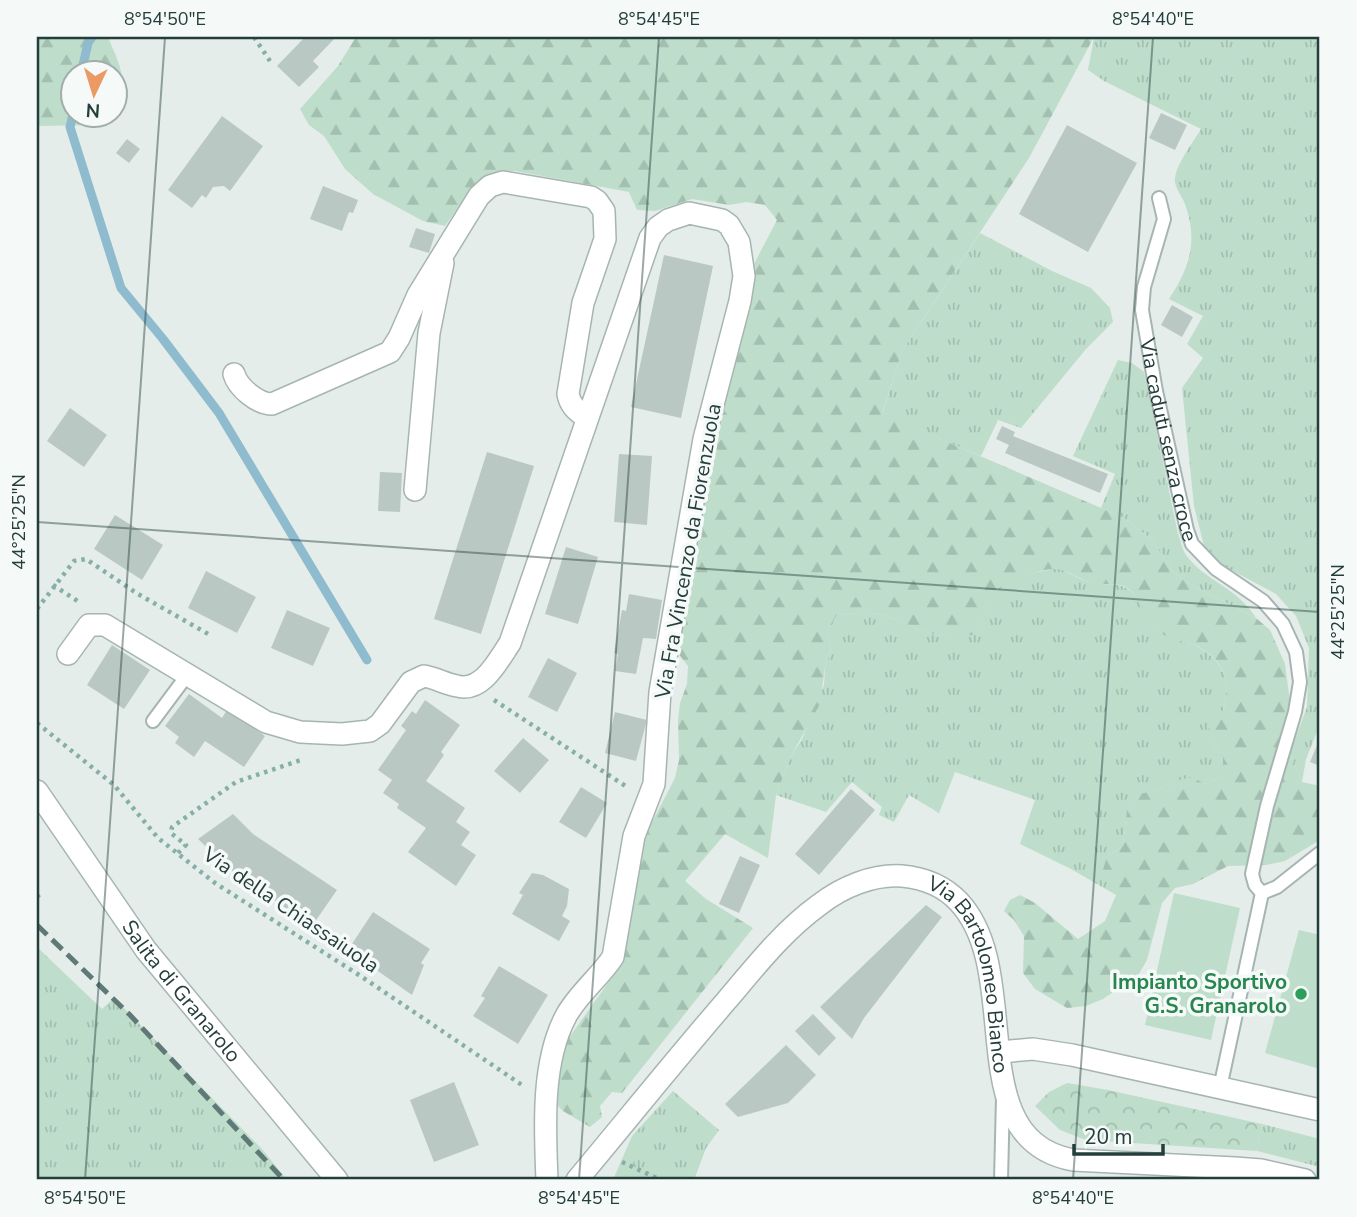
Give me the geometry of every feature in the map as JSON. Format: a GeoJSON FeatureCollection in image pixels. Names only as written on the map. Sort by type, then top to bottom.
{"type":"FeatureCollection","features":[{"type":"Feature","properties":{"kind":"street"},"geometry":{"type":"LineString","coordinates":[[234,374],[236,380],[259,401],[272,404],[390,352],[418,295],[479,196],[496,183],[503,182],[580,194],[601,205],[605,220],[605,239],[583,303],[568,394],[571,404],[587,417]]}},
{"type":"Feature","properties":{"kind":"street","name":"Via Fra Vincenzo da Fiorenzuola"},"geometry":{"type":"LineString","coordinates":[[473,686],[494,666],[509,643],[650,237],[668,220],[689,213],[712,217],[729,225],[739,242],[744,276],[704,439],[689,519],[660,692],[657,769],[634,836],[613,957],[604,972],[567,1013],[558,1036],[546,1103],[547,1180]]}},
{"type":"Feature","properties":{"kind":"street"},"geometry":{"type":"LineString","coordinates":[[415,490],[429,333],[446,248]]}},
{"type":"Feature","properties":{"kind":"street"},"geometry":{"type":"LineString","coordinates":[[68,654],[89,625],[105,625],[277,727],[334,734],[370,731],[380,724],[416,678],[424,676],[458,687],[473,686]]}},
{"type":"Feature","properties":{"kind":"street","name":"Salita di Granarolo"},"geometry":{"type":"LineString","coordinates":[[37,791],[146,950],[337,1180]]}},
{"type":"Feature","properties":{"kind":"street","name":"Via Bartolomeo Bianco"},"geometry":{"type":"LineString","coordinates":[[577,1180],[774,945],[821,903],[856,884],[877,877],[913,877],[938,886],[951,894],[973,919],[986,956],[1003,1090],[1017,1123],[1031,1141],[1049,1154],[1087,1162],[1189,1174],[1261,1170],[1305,1180]]}},
{"type":"Feature","properties":{"kind":"street"},"geometry":{"type":"LineString","coordinates":[[1000,1052],[1033,1049],[1072,1055],[1320,1110]]}},
{"type":"Feature","properties":{"kind":"lane","name":"Via caduti senza croce"},"geometry":{"type":"LineString","coordinates":[[1159,198],[1164,219],[1144,286],[1142,310],[1156,391],[1187,530],[1192,544],[1216,569],[1263,601],[1283,624],[1296,652],[1300,682],[1252,874],[1255,885],[1262,893],[1220,1088]]}},
{"type":"Feature","properties":{"kind":"lane"},"geometry":{"type":"LineString","coordinates":[[153,722],[188,674]]}},
{"type":"Feature","properties":{"kind":"lane"},"geometry":{"type":"LineString","coordinates":[[1262,893],[1277,887],[1320,853]]}},
{"type":"Feature","properties":{"kind":"lane"},"geometry":{"type":"LineString","coordinates":[[1001,1180],[1003,1090]]}},
{"type":"Feature","properties":{"kind":"path"},"geometry":{"type":"LineString","coordinates":[[254,37],[270,61]]}},
{"type":"Feature","properties":{"kind":"path"},"geometry":{"type":"LineString","coordinates":[[37,609],[74,561],[86,559],[138,594],[209,635]]}},
{"type":"Feature","properties":{"kind":"path"},"geometry":{"type":"LineString","coordinates":[[473,686],[648,801]]}},
{"type":"Feature","properties":{"kind":"path","name":"Via della Chiassaiuola"},"geometry":{"type":"LineString","coordinates":[[37,723],[114,785],[158,838],[215,883],[370,982],[511,1076],[546,1103]]}},
{"type":"Feature","properties":{"kind":"path"},"geometry":{"type":"LineString","coordinates":[[178,853],[186,845],[171,833],[172,827],[236,782],[306,758]]}},
{"type":"Feature","properties":{"kind":"path"},"geometry":{"type":"LineString","coordinates":[[37,895],[42,901]]}},
{"type":"Feature","properties":{"kind":"path"},"geometry":{"type":"LineString","coordinates":[[600,1152],[661,1180]]}},
{"type":"Feature","properties":{"kind":"green space"},"geometry":{"type":"Polygon","coordinates":[[[37,37],[108,37],[117,60],[60,60],[60,126],[37,126],[37,37]]]}},
{"type":"Feature","properties":{"kind":"green space"},"geometry":{"type":"Polygon","coordinates":[[[356,37],[1094,37],[1029,158],[902,351],[882,414],[1122,517],[1151,539],[1172,570],[1186,582],[1256,618],[1270,630],[1285,664],[1290,702],[1290,753],[1302,782],[1320,786],[1320,840],[1285,861],[1266,865],[1228,866],[1193,884],[1175,888],[1162,903],[1147,960],[1138,975],[1103,999],[1086,1006],[1067,1008],[1035,989],[1023,973],[1024,936],[1014,920],[1004,911],[1010,900],[1020,895],[1035,903],[1078,939],[1105,921],[1116,895],[1102,874],[1107,856],[1123,846],[1127,809],[1140,794],[1158,790],[1175,781],[1192,777],[1205,784],[1223,776],[1223,757],[1212,742],[1208,722],[1223,711],[1226,683],[1221,667],[1199,647],[1168,637],[1159,631],[1127,588],[1117,584],[1092,583],[1058,569],[1042,571],[1005,583],[993,599],[976,634],[950,637],[939,635],[874,613],[837,615],[826,631],[831,649],[825,667],[820,704],[791,756],[776,795],[768,858],[725,834],[685,881],[706,899],[753,928],[622,1093],[612,1092],[600,1106],[602,1117],[590,1127],[563,1111],[553,1101],[566,1042],[615,973],[625,943],[635,855],[675,778],[679,760],[680,703],[687,684],[688,666],[677,652],[714,446],[754,264],[777,220],[765,205],[746,202],[729,205],[692,199],[655,211],[637,210],[629,192],[515,171],[501,172],[481,181],[466,196],[445,226],[423,221],[373,194],[345,169],[324,136],[309,125],[300,109],[338,66],[356,37]]]}},
{"type":"Feature","properties":{"kind":"green space"},"geometry":{"type":"Polygon","coordinates":[[[1094,37],[1320,37],[1320,724],[1306,759],[1302,782],[1290,753],[1307,707],[1309,648],[1296,616],[1276,594],[1218,563],[1204,546],[1194,506],[1182,388],[1203,358],[1187,344],[1203,316],[1169,299],[1182,277],[1191,244],[1190,220],[1175,176],[1201,129],[1104,81],[1088,70],[1094,37]]]}},
{"type":"Feature","properties":{"kind":"green space"},"geometry":{"type":"Polygon","coordinates":[[[980,233],[1091,288],[1110,308],[1113,322],[1086,349],[1021,428],[998,420],[981,456],[882,415],[902,351],[980,233]]]}},
{"type":"Feature","properties":{"kind":"green space"},"geometry":{"type":"Polygon","coordinates":[[[1118,360],[1132,363],[1144,372],[1178,534],[1185,553],[1203,572],[1240,599],[1256,618],[1186,582],[1172,570],[1151,539],[1122,517],[1101,508],[1115,474],[1073,456],[1118,360]]]}},
{"type":"Feature","properties":{"kind":"green space"},"geometry":{"type":"Polygon","coordinates":[[[1059,568],[1089,582],[1125,587],[1139,600],[1159,631],[1200,648],[1213,658],[1225,679],[1225,703],[1212,742],[1223,757],[1223,776],[1205,784],[1175,781],[1140,795],[1127,809],[1123,846],[1107,856],[1116,895],[1020,844],[1035,800],[955,772],[939,813],[909,795],[894,822],[879,815],[882,807],[852,782],[826,812],[776,795],[824,685],[825,667],[831,649],[826,631],[837,615],[880,614],[929,633],[962,636],[976,633],[995,593],[1003,583],[1059,568]]]}},
{"type":"Feature","properties":{"kind":"green space"},"geometry":{"type":"Polygon","coordinates":[[[1174,893],[1240,908],[1211,1040],[1145,1025],[1174,893]]]}},
{"type":"Feature","properties":{"kind":"green space","name":"Impianto Sportivo G.S. Granarolo"},"geometry":{"type":"Polygon","coordinates":[[[1299,930],[1320,935],[1320,1069],[1265,1053],[1299,930]]]}},
{"type":"Feature","properties":{"kind":"green space"},"geometry":{"type":"Polygon","coordinates":[[[37,947],[102,1009],[114,998],[262,1149],[287,1180],[37,1180],[37,947]]]}},
{"type":"Feature","properties":{"kind":"green space"},"geometry":{"type":"Polygon","coordinates":[[[1067,1083],[1262,1124],[1257,1151],[1086,1140],[1060,1130],[1035,1106],[1049,1092],[1067,1083]]]}},
{"type":"Feature","properties":{"kind":"green space"},"geometry":{"type":"Polygon","coordinates":[[[673,1091],[719,1130],[706,1148],[694,1180],[613,1180],[632,1136],[673,1091]]]}},
{"type":"Feature","properties":{"kind":"green space"},"geometry":{"type":"Polygon","coordinates":[[[1262,1124],[1320,1139],[1320,1167],[1257,1151],[1262,1124]]]}},
{"type":"Feature","properties":{"kind":"building"},"geometry":{"type":"Polygon","coordinates":[[[305,37],[336,37],[313,61],[319,67],[299,87],[277,66],[305,37]]]}},
{"type":"Feature","properties":{"kind":"building"},"geometry":{"type":"Polygon","coordinates":[[[1161,113],[1187,125],[1175,150],[1149,138],[1161,113]]]}},
{"type":"Feature","properties":{"kind":"building"},"geometry":{"type":"Polygon","coordinates":[[[222,116],[263,146],[230,191],[224,186],[213,187],[206,198],[202,195],[192,208],[168,190],[222,116]]]}},
{"type":"Feature","properties":{"kind":"building"},"geometry":{"type":"Polygon","coordinates":[[[1067,125],[1137,163],[1088,252],[1019,214],[1067,125]]]}},
{"type":"Feature","properties":{"kind":"building"},"geometry":{"type":"Polygon","coordinates":[[[127,139],[140,149],[129,163],[116,153],[127,139]]]}},
{"type":"Feature","properties":{"kind":"building"},"geometry":{"type":"Polygon","coordinates":[[[323,186],[358,200],[353,213],[349,212],[342,231],[310,219],[323,186]]]}},
{"type":"Feature","properties":{"kind":"building"},"geometry":{"type":"Polygon","coordinates":[[[416,228],[435,234],[429,253],[409,247],[416,228]]]}},
{"type":"Feature","properties":{"kind":"building"},"geometry":{"type":"Polygon","coordinates":[[[664,255],[713,266],[681,418],[631,407],[664,255]]]}},
{"type":"Feature","properties":{"kind":"building"},"geometry":{"type":"Polygon","coordinates":[[[1172,305],[1193,317],[1182,337],[1161,325],[1172,305]]]}},
{"type":"Feature","properties":{"kind":"building"},"geometry":{"type":"Polygon","coordinates":[[[70,408],[107,435],[84,467],[47,441],[70,408]]]}},
{"type":"Feature","properties":{"kind":"building"},"geometry":{"type":"Polygon","coordinates":[[[1002,426],[1015,432],[1013,436],[1108,474],[1100,493],[1005,453],[1009,445],[996,439],[1002,426]]]}},
{"type":"Feature","properties":{"kind":"building"},"geometry":{"type":"Polygon","coordinates":[[[487,452],[534,466],[481,634],[434,619],[487,452]]]}},
{"type":"Feature","properties":{"kind":"building"},"geometry":{"type":"Polygon","coordinates":[[[619,454],[652,456],[647,525],[614,522],[619,454]]]}},
{"type":"Feature","properties":{"kind":"building"},"geometry":{"type":"Polygon","coordinates":[[[380,472],[402,473],[400,512],[378,511],[380,472]]]}},
{"type":"Feature","properties":{"kind":"building"},"geometry":{"type":"Polygon","coordinates":[[[115,515],[163,545],[142,580],[94,549],[115,515]]]}},
{"type":"Feature","properties":{"kind":"building"},"geometry":{"type":"Polygon","coordinates":[[[566,547],[598,557],[578,624],[545,614],[566,547]]]}},
{"type":"Feature","properties":{"kind":"building"},"geometry":{"type":"Polygon","coordinates":[[[206,571],[256,597],[237,633],[188,608],[206,571]]]}},
{"type":"Feature","properties":{"kind":"building"},"geometry":{"type":"Polygon","coordinates":[[[629,594],[662,600],[656,639],[643,638],[636,674],[615,671],[618,654],[614,653],[622,610],[626,611],[629,594]]]}},
{"type":"Feature","properties":{"kind":"building"},"geometry":{"type":"Polygon","coordinates":[[[287,610],[330,628],[313,666],[271,648],[287,610]]]}},
{"type":"Feature","properties":{"kind":"building"},"geometry":{"type":"Polygon","coordinates":[[[112,645],[150,670],[124,709],[87,685],[112,645]]]}},
{"type":"Feature","properties":{"kind":"building"},"geometry":{"type":"Polygon","coordinates":[[[548,658],[577,673],[557,712],[528,697],[548,658]]]}},
{"type":"Feature","properties":{"kind":"building"},"geometry":{"type":"Polygon","coordinates":[[[189,694],[222,718],[227,710],[265,736],[244,767],[205,741],[194,757],[175,743],[179,737],[165,726],[189,694]]]}},
{"type":"Feature","properties":{"kind":"building"},"geometry":{"type":"Polygon","coordinates":[[[425,700],[460,725],[441,752],[444,755],[426,781],[465,808],[456,822],[470,832],[461,845],[476,855],[456,886],[408,852],[426,828],[397,808],[399,804],[383,793],[392,780],[378,770],[406,730],[401,726],[412,711],[416,714],[425,700]]]}},
{"type":"Feature","properties":{"kind":"building"},"geometry":{"type":"Polygon","coordinates":[[[615,712],[647,720],[636,761],[605,753],[615,712]]]}},
{"type":"Feature","properties":{"kind":"building"},"geometry":{"type":"Polygon","coordinates":[[[523,738],[549,760],[520,793],[494,771],[523,738]]]}},
{"type":"Feature","properties":{"kind":"building"},"geometry":{"type":"Polygon","coordinates":[[[1320,738],[1320,766],[1310,762],[1320,738]]]}},
{"type":"Feature","properties":{"kind":"building"},"geometry":{"type":"Polygon","coordinates":[[[581,787],[607,803],[586,838],[559,822],[581,787]]]}},
{"type":"Feature","properties":{"kind":"building"},"geometry":{"type":"Polygon","coordinates":[[[851,789],[875,810],[819,875],[795,854],[851,789]]]}},
{"type":"Feature","properties":{"kind":"building"},"geometry":{"type":"Polygon","coordinates":[[[233,814],[253,834],[337,890],[312,926],[230,870],[198,839],[233,814]]]}},
{"type":"Feature","properties":{"kind":"building"},"geometry":{"type":"Polygon","coordinates":[[[740,856],[760,865],[739,913],[719,904],[740,856]]]}},
{"type":"Feature","properties":{"kind":"building"},"geometry":{"type":"Polygon","coordinates":[[[532,873],[543,875],[569,889],[567,906],[562,916],[570,921],[559,941],[512,914],[523,895],[519,893],[532,873]]]}},
{"type":"Feature","properties":{"kind":"building"},"geometry":{"type":"Polygon","coordinates":[[[926,905],[942,917],[864,1018],[852,1039],[820,1007],[926,905]]]}},
{"type":"Feature","properties":{"kind":"building"},"geometry":{"type":"Polygon","coordinates":[[[373,912],[430,949],[421,963],[424,965],[412,995],[348,950],[373,912]]]}},
{"type":"Feature","properties":{"kind":"building"},"geometry":{"type":"Polygon","coordinates":[[[499,966],[548,995],[518,1044],[473,1016],[485,998],[481,996],[499,966]]]}},
{"type":"Feature","properties":{"kind":"building"},"geometry":{"type":"Polygon","coordinates":[[[813,1014],[836,1038],[819,1056],[795,1031],[813,1014]]]}},
{"type":"Feature","properties":{"kind":"building"},"geometry":{"type":"Polygon","coordinates":[[[786,1045],[816,1075],[788,1103],[738,1117],[725,1104],[786,1045]]]}},
{"type":"Feature","properties":{"kind":"building"},"geometry":{"type":"Polygon","coordinates":[[[454,1082],[479,1145],[434,1162],[410,1100],[454,1082]]]}},
{"type":"Feature","properties":{"kind":"waterway"},"geometry":{"type":"LineString","coordinates":[[84,60],[92,37]]}},
{"type":"Feature","properties":{"kind":"waterway"},"geometry":{"type":"LineString","coordinates":[[71,130],[121,288],[219,413],[367,660]]}},
{"type":"Feature","properties":{"kind":"railway"},"geometry":{"type":"LineString","coordinates":[[37,925],[130,1015],[284,1180]]}},
{"type":"Feature","properties":{"kind":"place","name":"Impianto Sportivo G.S. Granarolo"},"geometry":{"type":"Point","coordinates":[1301,994]}}]}
